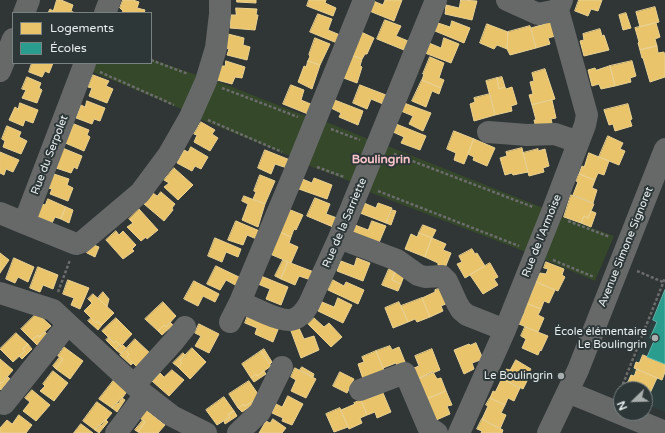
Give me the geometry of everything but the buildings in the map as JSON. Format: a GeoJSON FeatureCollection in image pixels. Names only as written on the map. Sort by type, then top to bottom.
{"type":"FeatureCollection","features":[{"type":"Feature","properties":{"kind":"street"},"geometry":{"type":"LineString","coordinates":[[24,12],[29,0]]}},
{"type":"Feature","properties":{"kind":"street"},"geometry":{"type":"LineString","coordinates":[[105,12],[110,0]]}},
{"type":"Feature","properties":{"kind":"street"},"geometry":{"type":"LineString","coordinates":[[0,213],[76,244],[82,242],[140,193],[169,154],[187,123],[206,81],[216,48],[220,0]]}},
{"type":"Feature","properties":{"kind":"street"},"geometry":{"type":"LineString","coordinates":[[230,322],[240,302],[297,166],[364,0]]}},
{"type":"Feature","properties":{"kind":"street","name":"Rue de la Sarriette"},"geometry":{"type":"LineString","coordinates":[[240,302],[282,320],[292,320],[304,313],[339,238],[436,0]]}},
{"type":"Feature","properties":{"kind":"street"},"geometry":{"type":"LineString","coordinates":[[507,0],[538,14],[560,5]]}},
{"type":"Feature","properties":{"kind":"street","name":"Rue de l'Armoise"},"geometry":{"type":"LineString","coordinates":[[459,433],[505,330],[585,125],[587,115],[560,5]]}},
{"type":"Feature","properties":{"kind":"street"},"geometry":{"type":"LineString","coordinates":[[0,71],[12,41]]}},
{"type":"Feature","properties":{"kind":"street","name":"Rue du Serpolet"},"geometry":{"type":"LineString","coordinates":[[24,223],[85,64]]}},
{"type":"Feature","properties":{"kind":"street"},"geometry":{"type":"LineString","coordinates":[[488,132],[527,135],[555,134],[578,142]]}},
{"type":"Feature","properties":{"kind":"street","name":"Avenue Simone Signoret"},"geometry":{"type":"LineString","coordinates":[[548,433],[568,392],[665,149]]}},
{"type":"Feature","properties":{"kind":"street"},"geometry":{"type":"LineString","coordinates":[[339,238],[397,260],[418,275],[425,277],[442,276],[447,281],[461,310],[467,315],[505,330]]}},
{"type":"Feature","properties":{"kind":"street"},"geometry":{"type":"LineString","coordinates":[[0,293],[53,310],[139,390],[172,416],[206,433]]}},
{"type":"Feature","properties":{"kind":"street"},"geometry":{"type":"LineString","coordinates":[[4,404],[68,324]]}},
{"type":"Feature","properties":{"kind":"street"},"geometry":{"type":"LineString","coordinates":[[116,433],[139,390],[185,327]]}},
{"type":"Feature","properties":{"kind":"street"},"geometry":{"type":"LineString","coordinates":[[238,433],[260,412],[282,367]]}},
{"type":"Feature","properties":{"kind":"street"},"geometry":{"type":"LineString","coordinates":[[360,390],[405,373],[428,426],[437,433]]}},
{"type":"Feature","properties":{"kind":"street"},"geometry":{"type":"LineString","coordinates":[[568,392],[665,432]]}},
{"type":"Feature","properties":{"kind":"path"},"geometry":{"type":"LineString","coordinates":[[58,292],[76,244]]}},
{"type":"Feature","properties":{"kind":"path"},"geometry":{"type":"LineString","coordinates":[[637,272],[663,282]]}},
{"type":"Feature","properties":{"kind":"path"},"geometry":{"type":"LineString","coordinates":[[624,381],[665,278]]}},
{"type":"Feature","properties":{"kind":"shaded area","name":"École élémentaire Le Boulingrin"},"geometry":{"type":"Polygon","coordinates":[[[665,286],[665,412],[653,407],[653,381],[627,381],[665,286]]]}},
{"type":"Feature","properties":{"kind":"green space"},"geometry":{"type":"Polygon","coordinates":[[[152,59],[200,76],[186,111],[88,70],[90,64],[152,64],[152,59]]]}},
{"type":"Feature","properties":{"kind":"green space"},"geometry":{"type":"Polygon","coordinates":[[[212,79],[308,117],[290,156],[197,118],[212,79]]]}},
{"type":"Feature","properties":{"kind":"green space"},"geometry":{"type":"Polygon","coordinates":[[[322,120],[373,141],[357,184],[307,165],[322,120]]]}},
{"type":"Feature","properties":{"kind":"green space"},"geometry":{"type":"Polygon","coordinates":[[[385,145],[546,209],[526,252],[369,192],[385,145]]]}},
{"type":"Feature","properties":{"kind":"green space"},"geometry":{"type":"Polygon","coordinates":[[[556,215],[614,236],[595,281],[539,257],[556,215]]]}},
{"type":"Feature","properties":{"kind":"place","name":"École élémentaire Le Boulingrin"},"geometry":{"type":"Point","coordinates":[655,338]}},
{"type":"Feature","properties":{"kind":"place","name":"Le Boulingrin"},"geometry":{"type":"Point","coordinates":[561,376]}},
{"type":"Feature","properties":{"kind":"district","name":"Boulingrin"},"geometry":{"type":"Point","coordinates":[381,160]}}]}
